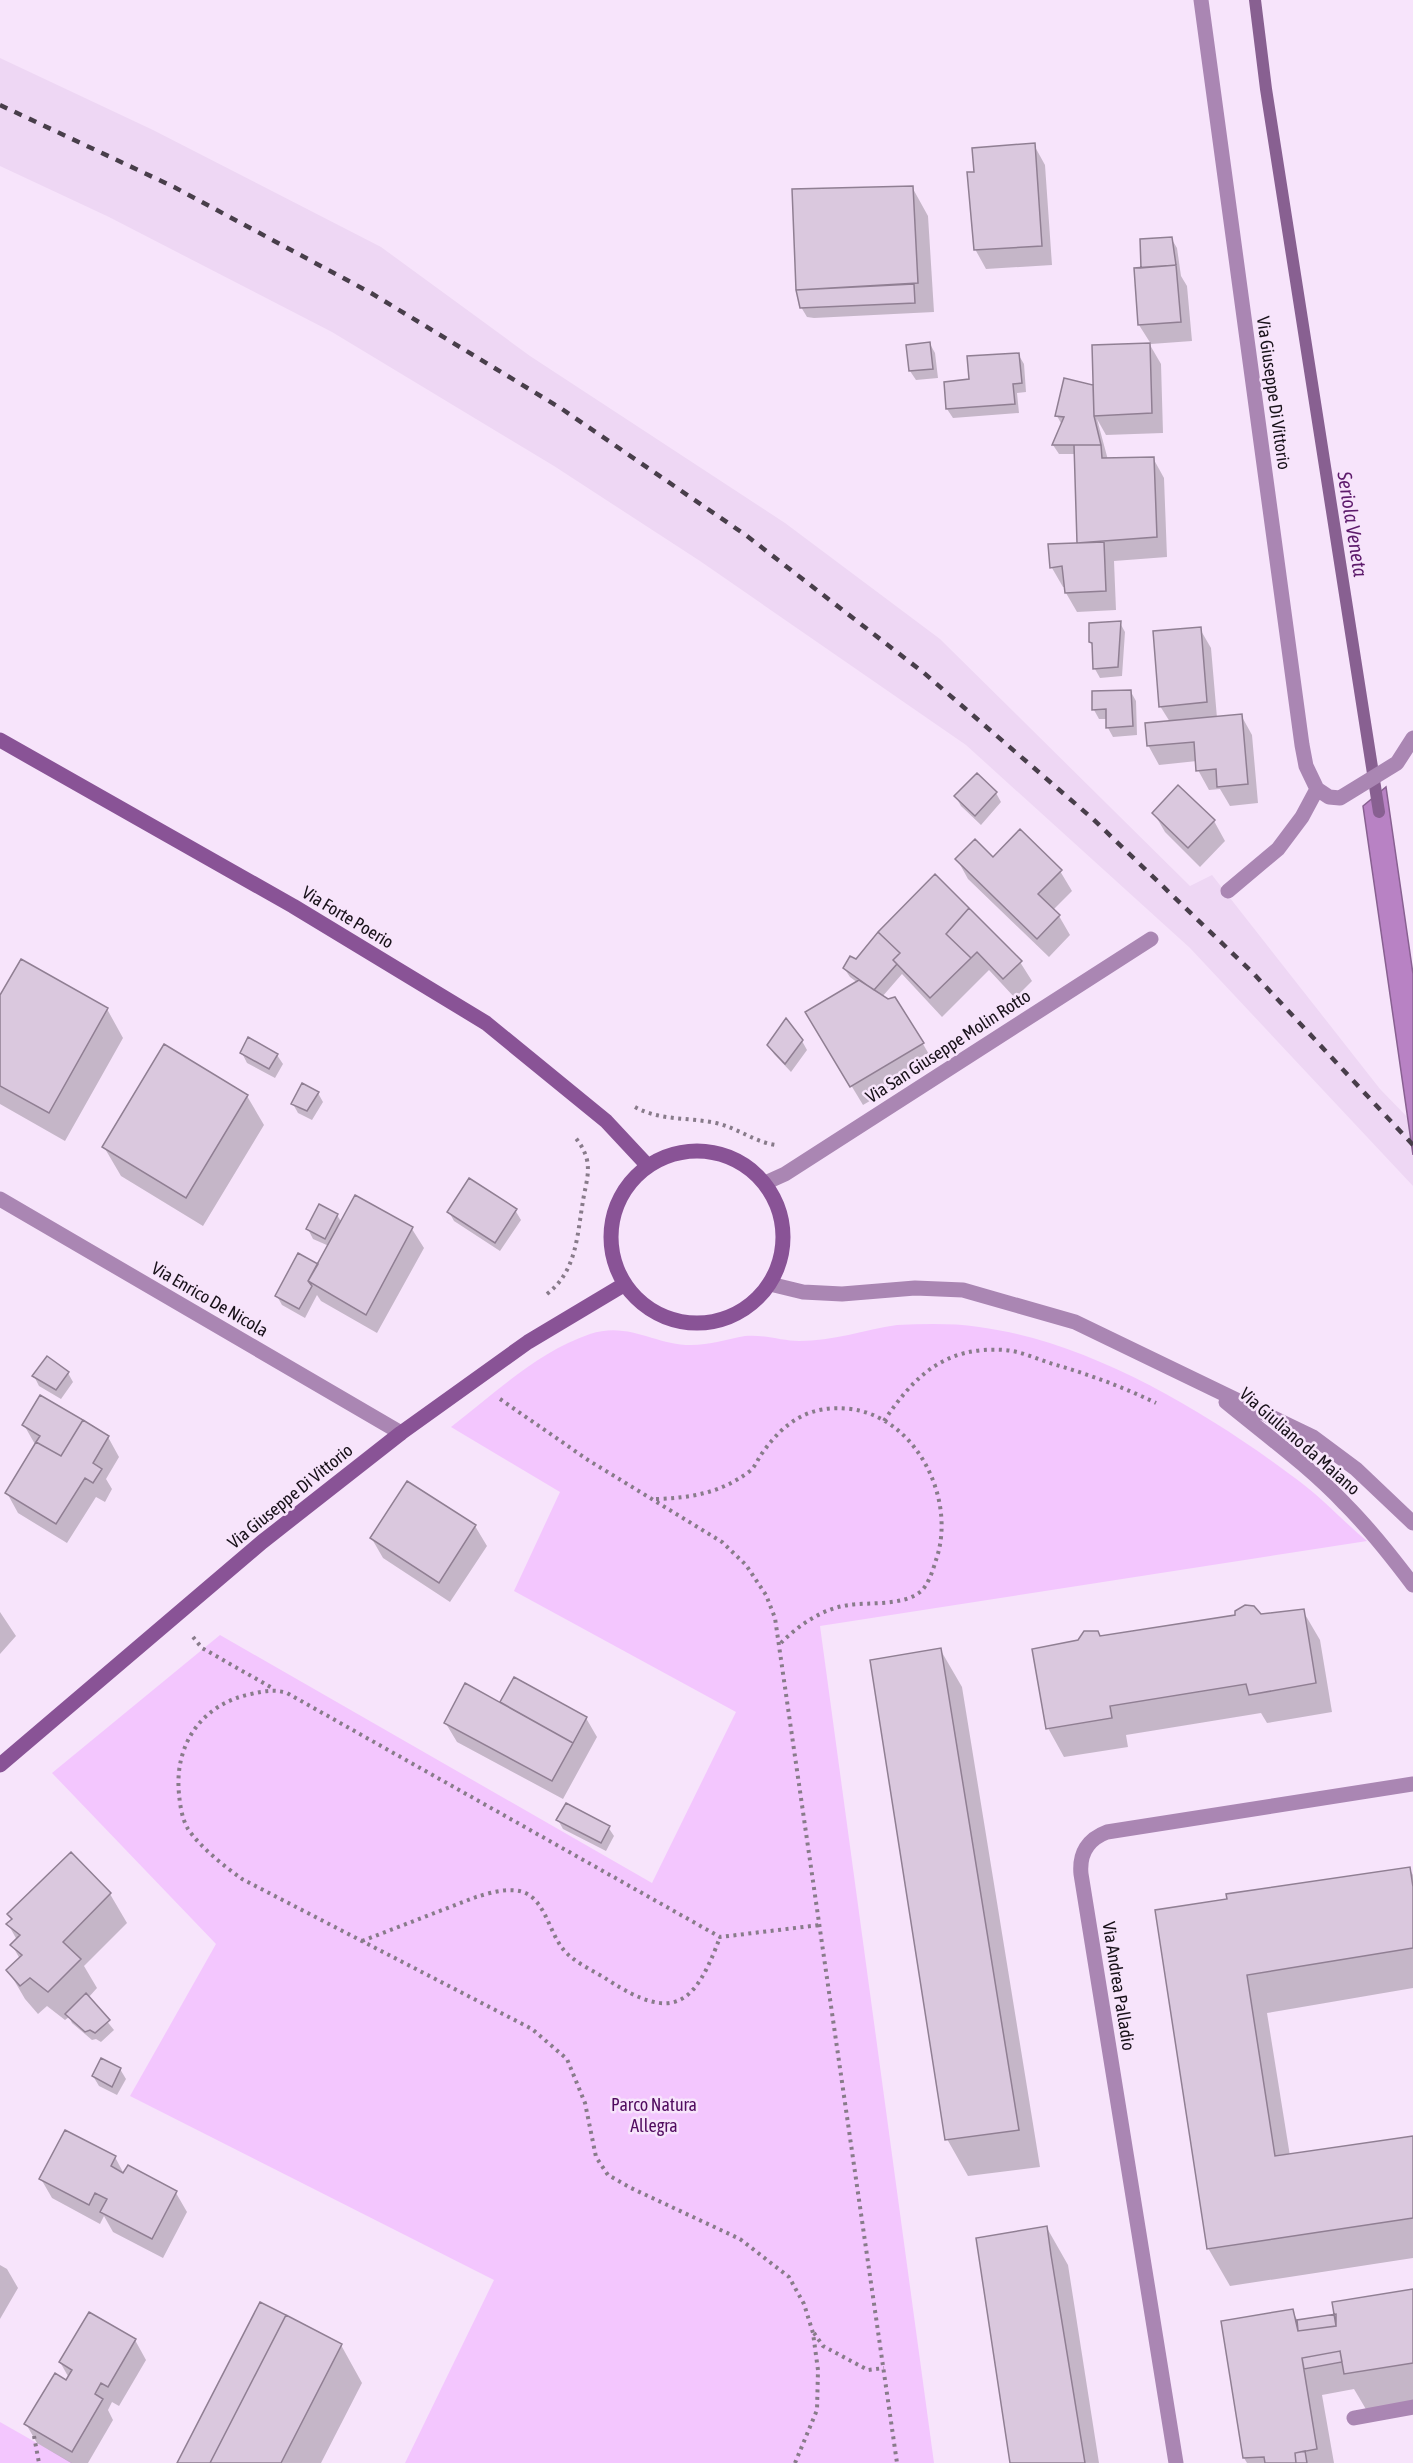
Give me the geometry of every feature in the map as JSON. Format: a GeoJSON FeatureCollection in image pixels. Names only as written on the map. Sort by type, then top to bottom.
{"type":"FeatureCollection","features":[{"type":"Feature","properties":{"kind":"street","name":"Via Giuseppe Di Vittorio"},"geometry":{"type":"LineString","coordinates":[[1201,0],[1302,745],[1306,766],[1317,789]]}},
{"type":"Feature","properties":{"kind":"street"},"geometry":{"type":"LineString","coordinates":[[1228,891],[1278,849],[1302,817],[1317,789],[1329,797],[1340,798],[1397,763],[1413,738]]}},
{"type":"Feature","properties":{"kind":"street","name":"Via Forte Poerio"},"geometry":{"type":"LineString","coordinates":[[0,740],[293,906],[486,1023],[606,1121],[648,1166]]}},
{"type":"Feature","properties":{"kind":"street","name":"Via San Giuseppe Molin Rotto"},"geometry":{"type":"LineString","coordinates":[[765,1183],[785,1174],[1151,939]]}},
{"type":"Feature","properties":{"kind":"street"},"geometry":{"type":"LineString","coordinates":[[686,1151],[715,1152],[742,1162],[765,1183],[778,1205],[784,1235],[782,1256],[770,1284],[743,1311],[714,1322],[687,1323],[667,1318],[637,1299],[625,1284],[613,1253],[612,1227],[620,1198],[638,1174],[648,1166],[672,1154],[686,1151]]}},
{"type":"Feature","properties":{"kind":"street","name":"Via Enrico De Nicola"},"geometry":{"type":"LineString","coordinates":[[0,1199],[401,1432]]}},
{"type":"Feature","properties":{"kind":"street","name":"Via Giuseppe Di Vittorio"},"geometry":{"type":"LineString","coordinates":[[0,1765],[262,1542],[401,1432],[528,1342],[625,1284]]}},
{"type":"Feature","properties":{"kind":"street","name":"Via Giuliano da Maiano"},"geometry":{"type":"LineString","coordinates":[[770,1284],[803,1292],[842,1294],[915,1288],[963,1290],[1075,1322],[1313,1437],[1356,1469],[1413,1523]]}},
{"type":"Feature","properties":{"kind":"street","name":"Via Giuliano da Maiano"},"geometry":{"type":"LineString","coordinates":[[1205,1385],[1300,1462],[1345,1504],[1393,1558],[1413,1586]]}},
{"type":"Feature","properties":{"kind":"street","name":"Via Andrea Palladio"},"geometry":{"type":"LineString","coordinates":[[1176,2463],[1081,1874],[1082,1856],[1092,1840],[1107,1832],[1413,1784]]}},
{"type":"Feature","properties":{"kind":"street"},"geometry":{"type":"LineString","coordinates":[[1354,2418],[1413,2408]]}},
{"type":"Feature","properties":{"kind":"path"},"geometry":{"type":"LineString","coordinates":[[542,1298],[563,1278],[575,1252],[588,1177],[587,1160],[580,1143],[572,1134]]}},
{"type":"Feature","properties":{"kind":"path"},"geometry":{"type":"LineString","coordinates":[[884,1421],[912,1382],[938,1364],[961,1353],[993,1351],[1022,1353],[1088,1374],[1156,1403]]}},
{"type":"Feature","properties":{"kind":"path"},"geometry":{"type":"LineString","coordinates":[[475,1381],[588,1460],[722,1542],[746,1565],[766,1595],[775,1618],[897,2463]]}},
{"type":"Feature","properties":{"kind":"path"},"geometry":{"type":"LineString","coordinates":[[654,1499],[688,1498],[734,1482],[752,1469],[762,1453],[790,1421],[809,1413],[827,1409],[850,1409],[884,1421],[906,1438],[927,1464],[935,1487],[940,1551],[932,1574],[920,1592],[897,1601],[835,1608],[791,1632],[779,1646]]}},
{"type":"Feature","properties":{"kind":"path"},"geometry":{"type":"LineString","coordinates":[[176,1615],[202,1648],[720,1937],[820,1925]]}},
{"type":"Feature","properties":{"kind":"path"},"geometry":{"type":"LineString","coordinates":[[275,1690],[233,1698],[213,1709],[195,1727],[184,1749],[177,1777],[180,1805],[188,1828],[220,1863],[242,1879],[532,2029],[551,2043],[567,2059],[577,2080],[592,2130],[596,2157],[608,2175],[640,2193],[740,2239],[789,2277],[804,2304],[813,2332],[818,2370],[817,2410],[795,2463]]}},
{"type":"Feature","properties":{"kind":"path"},"geometry":{"type":"LineString","coordinates":[[362,1941],[485,1894],[512,1890],[533,1898],[564,1952],[643,2001],[663,2004],[677,2001],[691,1993],[708,1970],[720,1937]]}},
{"type":"Feature","properties":{"kind":"path"},"geometry":{"type":"LineString","coordinates":[[813,2332],[823,2346],[868,2370],[884,2368]]}},
{"type":"Feature","properties":{"kind":"path"},"geometry":{"type":"LineString","coordinates":[[33,2436],[39,2463]]}},
{"type":"Feature","properties":{"kind":"shaded area"},"geometry":{"type":"Polygon","coordinates":[[[0,58],[153,130],[381,247],[530,356],[785,523],[940,639],[1190,886],[1212,875],[1380,1089],[1413,1123],[1413,1186],[1190,948],[966,745],[700,561],[554,466],[332,332],[109,217],[0,166],[0,58]]]}},
{"type":"Feature","properties":{"kind":"shaded area"},"geometry":{"type":"Polygon","coordinates":[[[1386,787],[1413,974],[1413,1155],[1363,806],[1386,787]]]}},
{"type":"Feature","properties":{"kind":"green space","name":"Parco Natura Allegra"},"geometry":{"type":"Polygon","coordinates":[[[948,1324],[1022,1335],[1064,1348],[1148,1384],[1264,1456],[1308,1488],[1367,1541],[820,1626],[934,2463],[405,2463],[494,2280],[130,2096],[216,1944],[52,1773],[220,1635],[652,1883],[736,1712],[514,1591],[560,1492],[451,1427],[534,1363],[552,1351],[590,1334],[617,1330],[691,1345],[745,1336],[812,1341],[897,1325],[948,1324]]]}},
{"type":"Feature","properties":{"kind":"green space"},"geometry":{"type":"Polygon","coordinates":[[[0,2422],[72,2463],[0,2463],[0,2422]]]}},
{"type":"Feature","properties":{"kind":"building"},"geometry":{"type":"Polygon","coordinates":[[[1035,143],[1042,246],[974,250],[967,172],[974,172],[972,148],[1035,143]]]}},
{"type":"Feature","properties":{"kind":"building"},"geometry":{"type":"Polygon","coordinates":[[[913,186],[918,283],[796,290],[792,189],[913,186]]]}},
{"type":"Feature","properties":{"kind":"building"},"geometry":{"type":"Polygon","coordinates":[[[1172,237],[1176,265],[1141,268],[1140,239],[1172,237]]]}},
{"type":"Feature","properties":{"kind":"building"},"geometry":{"type":"Polygon","coordinates":[[[1176,265],[1181,322],[1138,325],[1134,268],[1176,265]]]}},
{"type":"Feature","properties":{"kind":"building"},"geometry":{"type":"Polygon","coordinates":[[[914,284],[915,303],[800,308],[796,290],[914,284]]]}},
{"type":"Feature","properties":{"kind":"building"},"geometry":{"type":"Polygon","coordinates":[[[930,342],[933,369],[909,371],[906,345],[930,342]]]}},
{"type":"Feature","properties":{"kind":"building"},"geometry":{"type":"Polygon","coordinates":[[[1150,343],[1152,413],[1094,416],[1092,345],[1150,343]]]}},
{"type":"Feature","properties":{"kind":"building"},"geometry":{"type":"Polygon","coordinates":[[[1019,353],[1022,383],[1013,384],[1015,404],[946,409],[944,382],[969,379],[967,356],[1019,353]]]}},
{"type":"Feature","properties":{"kind":"building"},"geometry":{"type":"Polygon","coordinates":[[[1064,378],[1093,385],[1094,416],[1101,445],[1052,445],[1064,417],[1055,416],[1064,378]]]}},
{"type":"Feature","properties":{"kind":"building"},"geometry":{"type":"Polygon","coordinates":[[[1074,445],[1101,445],[1102,458],[1154,457],[1157,537],[1077,543],[1074,445]]]}},
{"type":"Feature","properties":{"kind":"building"},"geometry":{"type":"Polygon","coordinates":[[[1104,542],[1106,591],[1065,593],[1062,566],[1050,568],[1048,544],[1104,542]]]}},
{"type":"Feature","properties":{"kind":"building"},"geometry":{"type":"Polygon","coordinates":[[[1121,621],[1118,667],[1093,669],[1089,623],[1121,621]]]}},
{"type":"Feature","properties":{"kind":"building"},"geometry":{"type":"Polygon","coordinates":[[[1201,627],[1207,702],[1159,707],[1153,631],[1201,627]]]}},
{"type":"Feature","properties":{"kind":"building"},"geometry":{"type":"Polygon","coordinates":[[[1131,690],[1133,726],[1106,728],[1106,709],[1092,710],[1092,691],[1131,690]]]}},
{"type":"Feature","properties":{"kind":"building"},"geometry":{"type":"Polygon","coordinates":[[[1242,714],[1248,784],[1217,787],[1216,769],[1196,771],[1194,742],[1147,746],[1145,723],[1242,714]]]}},
{"type":"Feature","properties":{"kind":"building"},"geometry":{"type":"Polygon","coordinates":[[[977,773],[997,792],[975,816],[954,796],[977,773]]]}},
{"type":"Feature","properties":{"kind":"building"},"geometry":{"type":"Polygon","coordinates":[[[1178,785],[1215,820],[1188,848],[1152,813],[1178,785]]]}},
{"type":"Feature","properties":{"kind":"building"},"geometry":{"type":"Polygon","coordinates":[[[1020,829],[1062,870],[1038,894],[1060,915],[1037,939],[955,859],[975,839],[993,857],[1020,829]]]}},
{"type":"Feature","properties":{"kind":"building"},"geometry":{"type":"Polygon","coordinates":[[[935,874],[969,908],[946,934],[971,958],[930,998],[893,960],[900,953],[878,932],[935,874]]]}},
{"type":"Feature","properties":{"kind":"building"},"geometry":{"type":"Polygon","coordinates":[[[969,908],[1022,961],[1003,979],[977,952],[971,958],[946,934],[969,908]]]}},
{"type":"Feature","properties":{"kind":"building"},"geometry":{"type":"Polygon","coordinates":[[[878,932],[900,953],[893,960],[897,964],[874,990],[843,968],[850,956],[856,959],[878,932]]]}},
{"type":"Feature","properties":{"kind":"building"},"geometry":{"type":"Polygon","coordinates":[[[21,959],[108,1008],[49,1113],[0,1086],[0,995],[21,959]]]}},
{"type":"Feature","properties":{"kind":"building"},"geometry":{"type":"Polygon","coordinates":[[[859,980],[888,999],[895,997],[924,1043],[850,1087],[805,1012],[859,980]]]}},
{"type":"Feature","properties":{"kind":"building"},"geometry":{"type":"Polygon","coordinates":[[[786,1018],[803,1040],[785,1064],[767,1045],[786,1018]]]}},
{"type":"Feature","properties":{"kind":"building"},"geometry":{"type":"Polygon","coordinates":[[[248,1037],[278,1054],[269,1069],[240,1053],[248,1037]]]}},
{"type":"Feature","properties":{"kind":"building"},"geometry":{"type":"Polygon","coordinates":[[[164,1044],[248,1095],[186,1198],[102,1147],[164,1044]]]}},
{"type":"Feature","properties":{"kind":"building"},"geometry":{"type":"Polygon","coordinates":[[[302,1083],[319,1092],[307,1111],[291,1104],[302,1083]]]}},
{"type":"Feature","properties":{"kind":"building"},"geometry":{"type":"Polygon","coordinates":[[[469,1178],[517,1209],[495,1243],[447,1212],[469,1178]]]}},
{"type":"Feature","properties":{"kind":"building"},"geometry":{"type":"Polygon","coordinates":[[[355,1195],[413,1227],[366,1315],[308,1281],[355,1195]]]}},
{"type":"Feature","properties":{"kind":"building"},"geometry":{"type":"Polygon","coordinates":[[[319,1204],[338,1214],[325,1239],[306,1229],[319,1204]]]}},
{"type":"Feature","properties":{"kind":"building"},"geometry":{"type":"Polygon","coordinates":[[[298,1253],[318,1264],[308,1281],[312,1286],[299,1309],[275,1296],[298,1253]]]}},
{"type":"Feature","properties":{"kind":"building"},"geometry":{"type":"Polygon","coordinates":[[[47,1356],[69,1372],[56,1390],[32,1376],[47,1356]]]}},
{"type":"Feature","properties":{"kind":"building"},"geometry":{"type":"Polygon","coordinates":[[[40,1395],[83,1420],[61,1456],[36,1442],[40,1436],[22,1425],[40,1395]]]}},
{"type":"Feature","properties":{"kind":"building"},"geometry":{"type":"Polygon","coordinates":[[[83,1420],[109,1436],[93,1463],[102,1469],[93,1483],[85,1478],[56,1524],[5,1493],[36,1442],[61,1456],[83,1420]]]}},
{"type":"Feature","properties":{"kind":"building"},"geometry":{"type":"Polygon","coordinates":[[[407,1481],[476,1525],[439,1583],[370,1538],[407,1481]]]}},
{"type":"Feature","properties":{"kind":"building"},"geometry":{"type":"Polygon","coordinates":[[[1245,1605],[1254,1606],[1261,1614],[1304,1609],[1316,1683],[1249,1695],[1246,1684],[1110,1706],[1112,1718],[1046,1729],[1032,1649],[1078,1640],[1084,1631],[1098,1631],[1100,1636],[1235,1615],[1235,1611],[1245,1605]]]}},
{"type":"Feature","properties":{"kind":"building"},"geometry":{"type":"Polygon","coordinates":[[[941,1648],[1019,2130],[945,2140],[870,1660],[941,1648]]]}},
{"type":"Feature","properties":{"kind":"building"},"geometry":{"type":"Polygon","coordinates":[[[514,1677],[587,1717],[573,1743],[500,1702],[514,1677]]]}},
{"type":"Feature","properties":{"kind":"building"},"geometry":{"type":"Polygon","coordinates":[[[465,1683],[573,1743],[552,1781],[444,1723],[465,1683]]]}},
{"type":"Feature","properties":{"kind":"building"},"geometry":{"type":"Polygon","coordinates":[[[566,1803],[610,1826],[601,1843],[556,1820],[566,1803]]]}},
{"type":"Feature","properties":{"kind":"building"},"geometry":{"type":"Polygon","coordinates":[[[71,1852],[111,1893],[63,1942],[81,1959],[48,1992],[30,1978],[20,1986],[6,1970],[22,1955],[10,1945],[20,1935],[6,1924],[12,1919],[7,1914],[71,1852]]]}},
{"type":"Feature","properties":{"kind":"building"},"geometry":{"type":"Polygon","coordinates":[[[1410,1867],[1413,1887],[1413,1948],[1247,1975],[1275,2156],[1413,2136],[1413,2218],[1207,2249],[1155,1910],[1227,1899],[1226,1894],[1410,1867]]]}},
{"type":"Feature","properties":{"kind":"building"},"geometry":{"type":"Polygon","coordinates":[[[86,1993],[110,2020],[95,2033],[90,2030],[85,2032],[65,2014],[86,1993]]]}},
{"type":"Feature","properties":{"kind":"building"},"geometry":{"type":"Polygon","coordinates":[[[101,2058],[121,2068],[112,2087],[92,2076],[101,2058]]]}},
{"type":"Feature","properties":{"kind":"building"},"geometry":{"type":"Polygon","coordinates":[[[65,2130],[116,2156],[111,2166],[123,2173],[128,2165],[177,2191],[152,2239],[100,2212],[107,2199],[95,2193],[89,2205],[39,2179],[65,2130]]]}},
{"type":"Feature","properties":{"kind":"building"},"geometry":{"type":"Polygon","coordinates":[[[1047,2226],[1085,2463],[1010,2463],[976,2238],[1047,2226]]]}},
{"type":"Feature","properties":{"kind":"building"},"geometry":{"type":"Polygon","coordinates":[[[1413,2289],[1413,2363],[1344,2374],[1340,2351],[1302,2358],[1317,2449],[1295,2453],[1296,2463],[1265,2463],[1264,2457],[1243,2458],[1221,2321],[1293,2309],[1298,2331],[1336,2326],[1332,2302],[1413,2289]]]}},
{"type":"Feature","properties":{"kind":"building"},"geometry":{"type":"Polygon","coordinates":[[[260,2302],[286,2315],[210,2463],[177,2463],[260,2302]]]}},
{"type":"Feature","properties":{"kind":"building"},"geometry":{"type":"Polygon","coordinates":[[[89,2312],[136,2339],[108,2387],[101,2383],[95,2394],[103,2399],[72,2452],[24,2424],[55,2373],[66,2380],[72,2370],[59,2362],[89,2312]]]}},
{"type":"Feature","properties":{"kind":"building"},"geometry":{"type":"Polygon","coordinates":[[[1336,2314],[1336,2326],[1298,2331],[1297,2320],[1336,2314]]]}},
{"type":"Feature","properties":{"kind":"building"},"geometry":{"type":"Polygon","coordinates":[[[286,2315],[342,2344],[281,2463],[210,2463],[286,2315]]]}},
{"type":"Feature","properties":{"kind":"building"},"geometry":{"type":"Polygon","coordinates":[[[1340,2351],[1342,2362],[1304,2369],[1302,2358],[1340,2351]]]}},
{"type":"Feature","properties":{"kind":"building"},"geometry":{"type":"Polygon","coordinates":[[[1305,2451],[1307,2463],[1296,2463],[1295,2453],[1305,2451]]]}},
{"type":"Feature","properties":{"kind":"waterway","name":"Seriola Veneta"},"geometry":{"type":"LineString","coordinates":[[1255,0],[1266,89],[1379,812]]}},
{"type":"Feature","properties":{"kind":"railway"},"geometry":{"type":"LineString","coordinates":[[0,105],[174,187],[371,293],[562,409],[747,536],[924,673],[1093,819],[1254,974],[1413,1145]]}}]}
